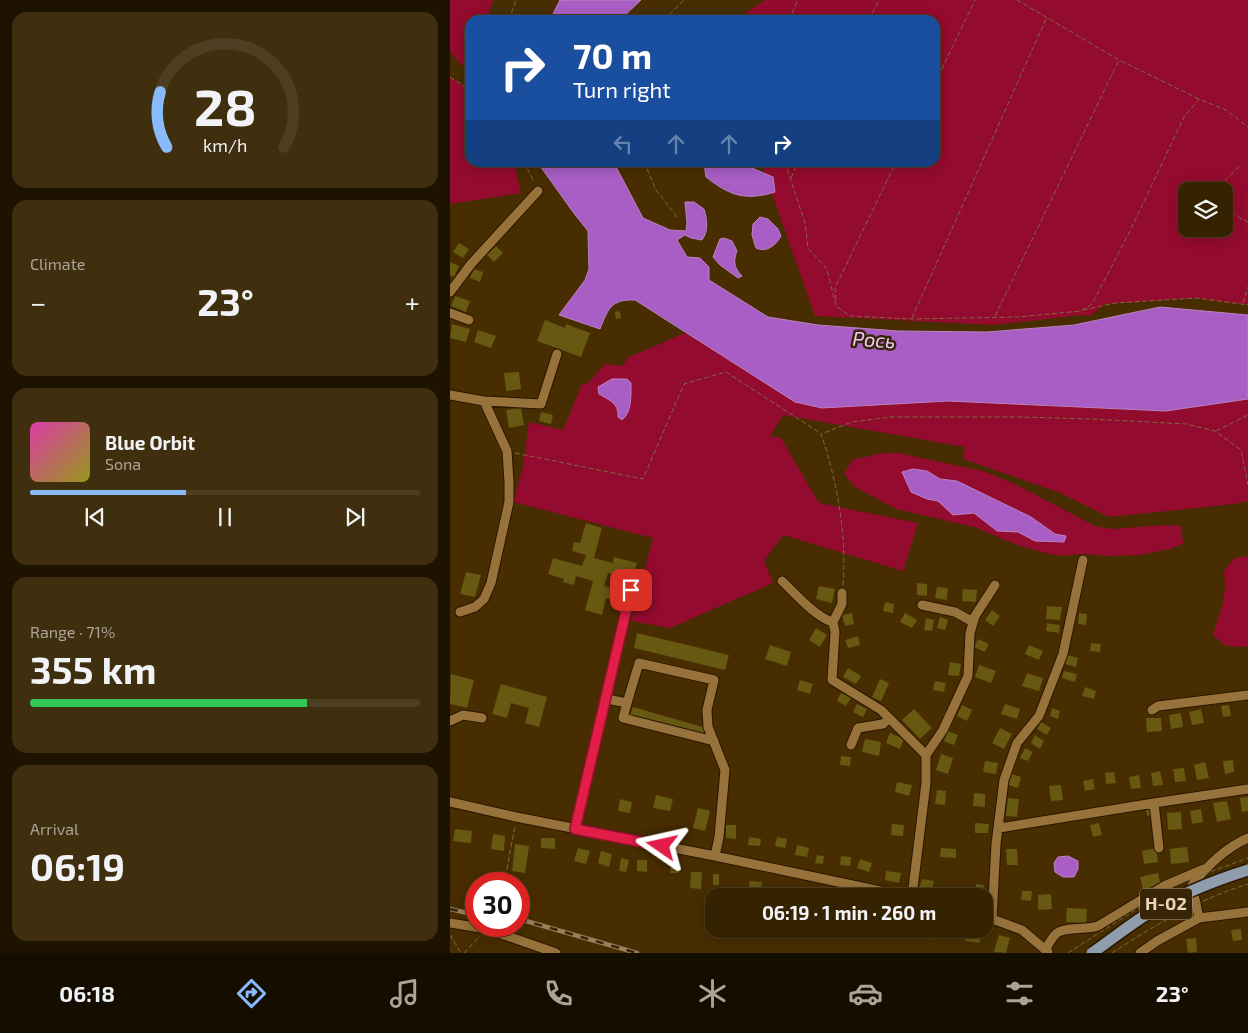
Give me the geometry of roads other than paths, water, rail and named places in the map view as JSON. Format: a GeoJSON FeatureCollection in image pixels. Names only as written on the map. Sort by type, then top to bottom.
{"type":"FeatureCollection","features":[{"type":"Feature","properties":{"kind":"main road","name":"Н-02"},"geometry":{"type":"LineString","coordinates":[[1092,953],[1148,914],[1176,898],[1202,886],[1248,870]]}},
{"type":"Feature","properties":{"kind":"street"},"geometry":{"type":"LineString","coordinates":[[450,292],[471,264],[538,190]]}},
{"type":"Feature","properties":{"kind":"street"},"geometry":{"type":"LineString","coordinates":[[450,313],[469,320]]}},
{"type":"Feature","properties":{"kind":"street"},"geometry":{"type":"LineString","coordinates":[[450,395],[484,401],[541,404],[556,354]]}},
{"type":"Feature","properties":{"kind":"street"},"geometry":{"type":"LineString","coordinates":[[460,612],[475,607],[484,599],[491,583],[509,502],[510,482],[507,452],[484,401]]}},
{"type":"Feature","properties":{"kind":"street"},"geometry":{"type":"LineString","coordinates":[[991,888],[1004,780],[1017,743],[1039,716],[1063,654],[1084,560]]}},
{"type":"Feature","properties":{"kind":"street"},"geometry":{"type":"LineString","coordinates":[[782,581],[814,611],[832,622],[836,632],[832,680],[881,710],[926,755]]}},
{"type":"Feature","properties":{"kind":"street"},"geometry":{"type":"LineString","coordinates":[[913,888],[926,783],[926,755],[943,730],[968,676],[970,633],[973,622],[995,585]]}},
{"type":"Feature","properties":{"kind":"street"},"geometry":{"type":"LineString","coordinates":[[575,829],[631,590]]}},
{"type":"Feature","properties":{"kind":"street"},"geometry":{"type":"LineString","coordinates":[[832,622],[842,604],[842,594]]}},
{"type":"Feature","properties":{"kind":"street"},"geometry":{"type":"LineString","coordinates":[[922,605],[955,612],[973,622]]}},
{"type":"Feature","properties":{"kind":"street"},"geometry":{"type":"LineString","coordinates":[[714,741],[624,718],[639,663],[714,680],[706,710],[708,727],[714,741],[725,770],[715,856]]}},
{"type":"Feature","properties":{"kind":"street"},"geometry":{"type":"LineString","coordinates":[[1152,710],[1158,706],[1248,695]]}},
{"type":"Feature","properties":{"kind":"street"},"geometry":{"type":"LineString","coordinates":[[607,699],[627,703]]}},
{"type":"Feature","properties":{"kind":"street"},"geometry":{"type":"LineString","coordinates":[[450,721],[463,715],[482,718]]}},
{"type":"Feature","properties":{"kind":"street"},"geometry":{"type":"LineString","coordinates":[[851,745],[858,728],[883,724],[889,718]]}},
{"type":"Feature","properties":{"kind":"street"},"geometry":{"type":"LineString","coordinates":[[998,828],[1154,802],[1248,789]]}},
{"type":"Feature","properties":{"kind":"street"},"geometry":{"type":"LineString","coordinates":[[450,802],[516,818],[715,856],[866,888]]}},
{"type":"Feature","properties":{"kind":"street"},"geometry":{"type":"LineString","coordinates":[[1154,802],[1159,848]]}},
{"type":"Feature","properties":{"kind":"street"},"geometry":{"type":"LineString","coordinates":[[1199,918],[1192,885],[1204,869],[1235,844],[1248,838]]}},
{"type":"Feature","properties":{"kind":"street"},"geometry":{"type":"LineString","coordinates":[[993,920],[1022,930],[1047,951],[1058,932],[1091,929],[1098,926],[1164,886],[1204,869]]}},
{"type":"Feature","properties":{"kind":"street"},"geometry":{"type":"LineString","coordinates":[[1140,953],[1157,941],[1199,918],[1248,912]]}},
{"type":"Feature","properties":{"kind":"street"},"geometry":{"type":"LineString","coordinates":[[450,923],[487,929],[553,953]]}},
{"type":"Feature","properties":{"kind":"water"},"geometry":{"type":"Polygon","coordinates":[[[560,0],[641,0],[625,15],[552,15],[560,0]]]}},
{"type":"Feature","properties":{"kind":"water","name":"Рось"},"geometry":{"type":"Polygon","coordinates":[[[541,167],[616,167],[643,218],[670,230],[686,231],[685,202],[694,202],[704,209],[707,221],[704,236],[702,240],[685,235],[677,240],[687,257],[700,258],[709,267],[709,280],[768,317],[818,325],[898,331],[987,332],[1074,325],[1160,307],[1248,315],[1248,399],[1166,411],[948,401],[822,408],[795,402],[635,300],[615,303],[605,316],[600,329],[559,315],[585,280],[589,269],[588,231],[541,167]]]}},
{"type":"Feature","properties":{"kind":"water"},"geometry":{"type":"Polygon","coordinates":[[[705,167],[752,167],[773,177],[775,192],[755,196],[739,195],[723,189],[706,177],[705,167]]]}},
{"type":"Feature","properties":{"kind":"water"},"geometry":{"type":"Polygon","coordinates":[[[760,217],[768,219],[778,229],[781,236],[774,245],[764,250],[756,248],[752,235],[753,224],[760,217]]]}},
{"type":"Feature","properties":{"kind":"water"},"geometry":{"type":"Polygon","coordinates":[[[724,238],[732,241],[737,251],[735,264],[742,276],[738,278],[720,265],[713,257],[720,239],[724,238]]]}},
{"type":"Feature","properties":{"kind":"water"},"geometry":{"type":"Polygon","coordinates":[[[612,379],[627,379],[631,383],[628,413],[622,420],[618,417],[615,405],[599,394],[598,387],[612,379]]]}},
{"type":"Feature","properties":{"kind":"water"},"geometry":{"type":"Polygon","coordinates":[[[913,469],[927,471],[940,479],[957,481],[1031,517],[1055,534],[1066,536],[1064,542],[1035,541],[1018,532],[997,531],[974,513],[953,515],[938,501],[927,499],[911,492],[902,472],[913,469]]]}},
{"type":"Feature","properties":{"kind":"water"},"geometry":{"type":"Polygon","coordinates":[[[1068,856],[1078,861],[1078,869],[1074,877],[1063,877],[1055,872],[1054,863],[1058,857],[1068,856]]]}},
{"type":"Feature","properties":{"kind":"railway"},"geometry":{"type":"LineString","coordinates":[[450,909],[465,912]]}},
{"type":"Feature","properties":{"kind":"railway"},"geometry":{"type":"LineString","coordinates":[[530,922],[637,953]]}}]}
